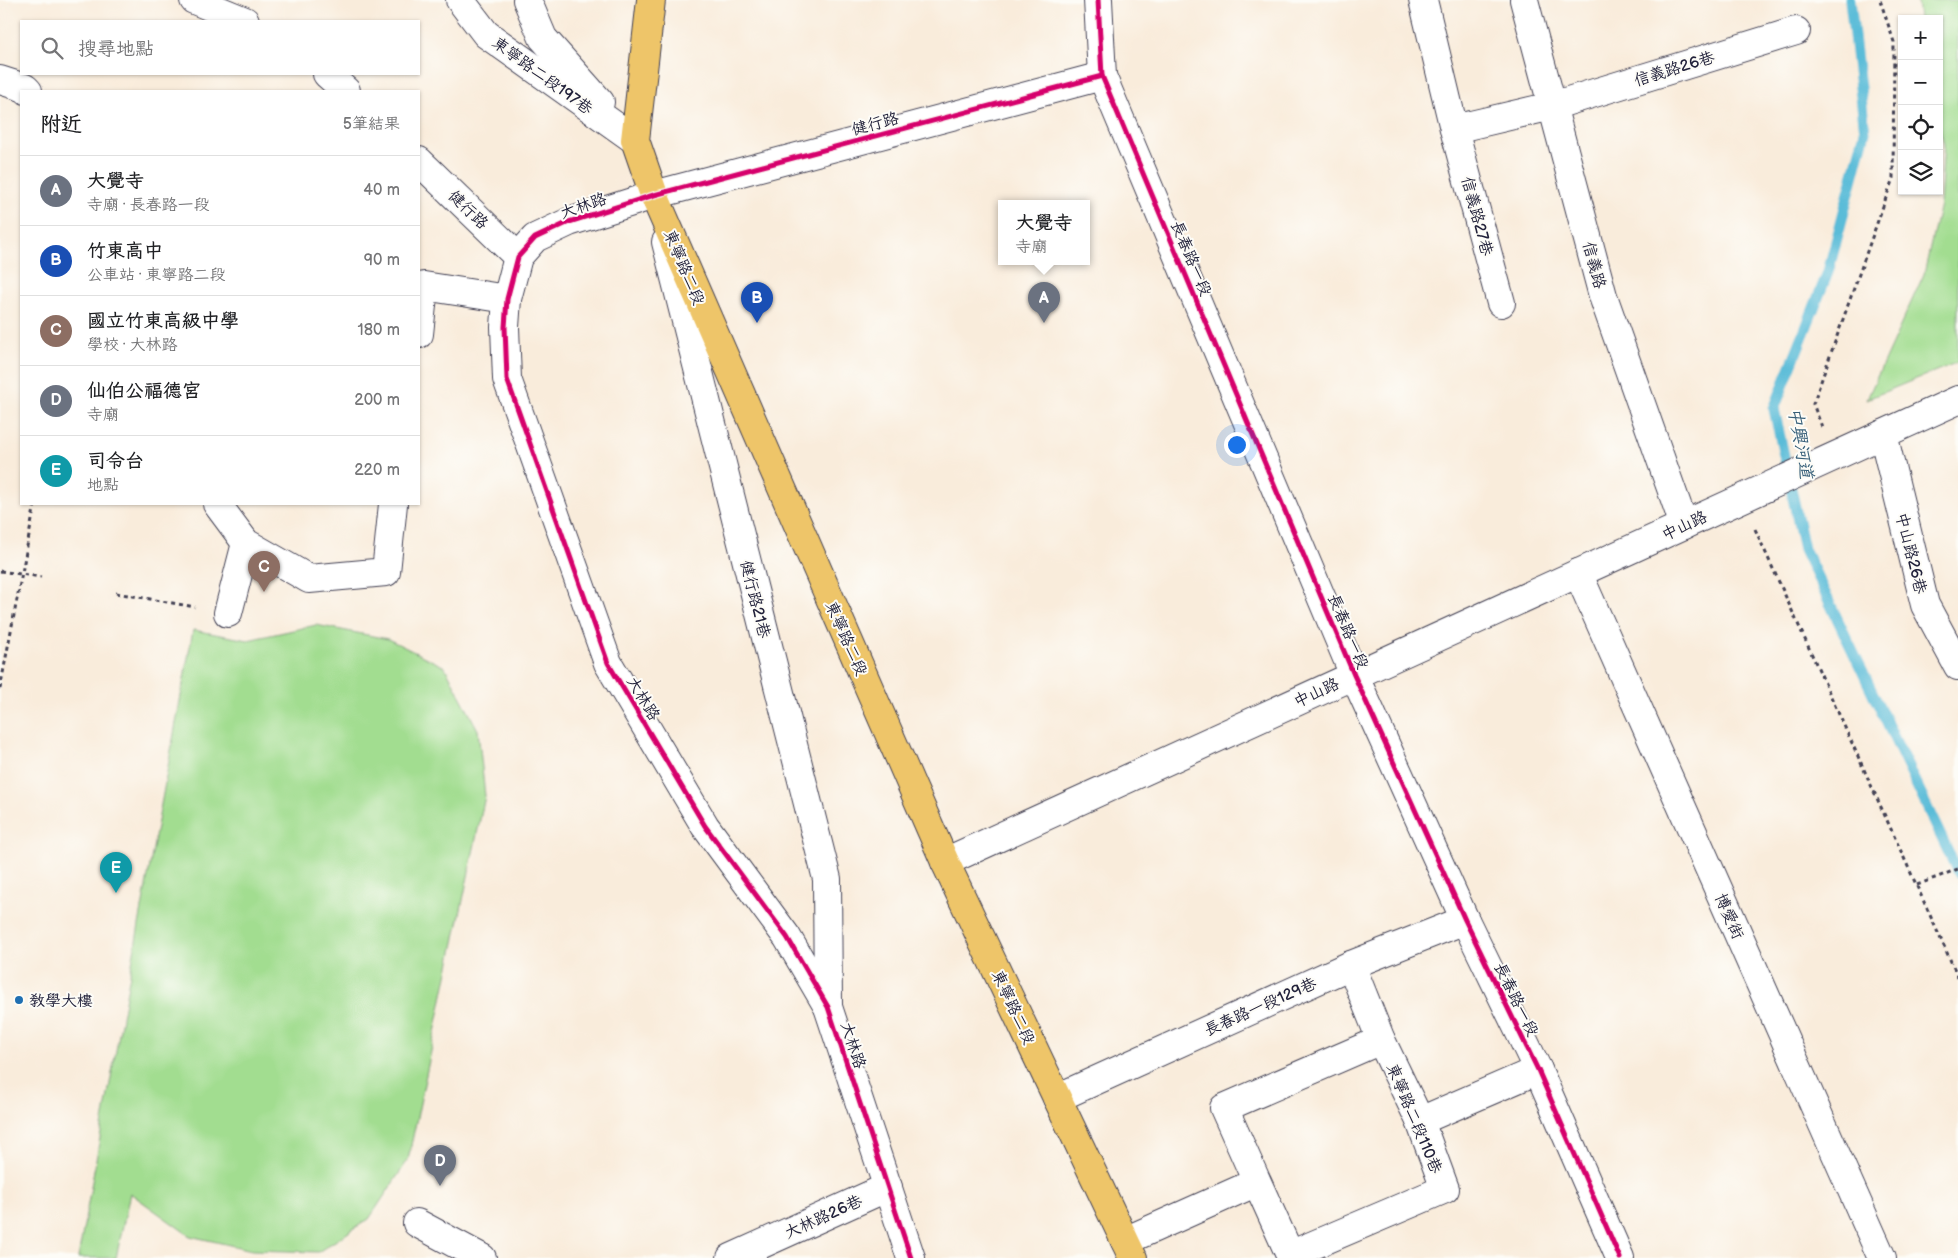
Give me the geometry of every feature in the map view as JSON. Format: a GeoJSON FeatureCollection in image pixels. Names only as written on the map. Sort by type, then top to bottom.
{"type":"FeatureCollection","features":[{"type":"Feature","properties":{"kind":"main road","name":"東寧路二段"},"geometry":{"type":"LineString","coordinates":[[651,0],[634,140],[654,195],[945,862],[1128,1250]]}},
{"type":"Feature","properties":{"kind":"street"},"geometry":{"type":"LineString","coordinates":[[194,0],[243,20]]}},
{"type":"Feature","properties":{"kind":"street","name":"東寧路二段197巷"},"geometry":{"type":"LineString","coordinates":[[460,0],[486,34],[634,140]]}},
{"type":"Feature","properties":{"kind":"street"},"geometry":{"type":"LineString","coordinates":[[527,0],[543,38],[634,140]]}},
{"type":"Feature","properties":{"kind":"street","name":"長春路一段"},"geometry":{"type":"LineString","coordinates":[[1098,0],[1102,76],[1354,675],[1465,920],[1538,1070],[1620,1258]]}},
{"type":"Feature","properties":{"kind":"street","name":"信義路27巷"},"geometry":{"type":"LineString","coordinates":[[1423,0],[1454,129],[1502,303]]}},
{"type":"Feature","properties":{"kind":"street","name":"信義路"},"geometry":{"type":"LineString","coordinates":[[1524,0],[1603,296],[1684,525]]}},
{"type":"Feature","properties":{"kind":"street","name":"信義路26巷"},"geometry":{"type":"LineString","coordinates":[[1552,106],[1796,31]]}},
{"type":"Feature","properties":{"kind":"street"},"geometry":{"type":"LineString","coordinates":[[328,75],[345,90]]}},
{"type":"Feature","properties":{"kind":"street","name":"健行路"},"geometry":{"type":"LineString","coordinates":[[654,195],[1102,76]]}},
{"type":"Feature","properties":{"kind":"street"},"geometry":{"type":"LineString","coordinates":[[0,80],[27,90]]}},
{"type":"Feature","properties":{"kind":"street"},"geometry":{"type":"LineString","coordinates":[[1454,129],[1552,106]]}},
{"type":"Feature","properties":{"kind":"street","name":"健行路"},"geometry":{"type":"LineString","coordinates":[[420,163],[518,257]]}},
{"type":"Feature","properties":{"kind":"street","name":"大林路"},"geometry":{"type":"LineString","coordinates":[[654,195],[569,222],[534,238],[518,257],[507,299],[505,327],[507,379],[608,663],[706,826],[787,937],[828,1007],[911,1258]]}},
{"type":"Feature","properties":{"kind":"street","name":"健行路21巷"},"geometry":{"type":"LineString","coordinates":[[654,195],[827,879],[828,1007]]}},
{"type":"Feature","properties":{"kind":"street"},"geometry":{"type":"LineString","coordinates":[[420,324],[424,286],[507,299]]}},
{"type":"Feature","properties":{"kind":"street"},"geometry":{"type":"LineString","coordinates":[[1833,457],[1958,400]]}},
{"type":"Feature","properties":{"kind":"street","name":"中山路26巷"},"geometry":{"type":"LineString","coordinates":[[1883,434],[1925,605],[1958,666]]}},
{"type":"Feature","properties":{"kind":"street","name":"中山路"},"geometry":{"type":"LineString","coordinates":[[945,862],[1833,457]]}},
{"type":"Feature","properties":{"kind":"street"},"geometry":{"type":"LineString","coordinates":[[217,505],[246,543],[309,579],[386,572],[393,505]]}},
{"type":"Feature","properties":{"kind":"street"},"geometry":{"type":"LineString","coordinates":[[228,614],[246,543]]}},
{"type":"Feature","properties":{"kind":"street","name":"博愛街"},"geometry":{"type":"LineString","coordinates":[[1578,573],[1882,1258]]}},
{"type":"Feature","properties":{"kind":"street","name":"長春路一段129巷"},"geometry":{"type":"LineString","coordinates":[[1057,1098],[1351,965],[1465,920]]}},
{"type":"Feature","properties":{"kind":"street","name":"東寧路二段110巷"},"geometry":{"type":"LineString","coordinates":[[1351,965],[1380,1040],[1420,1121],[1446,1188],[1290,1255],[1224,1108],[1380,1040]]}},
{"type":"Feature","properties":{"kind":"street"},"geometry":{"type":"LineString","coordinates":[[1420,1121],[1538,1070]]}},
{"type":"Feature","properties":{"kind":"street"},"geometry":{"type":"LineString","coordinates":[[1128,1250],[1258,1182]]}},
{"type":"Feature","properties":{"kind":"street","name":"大林路26巷"},"geometry":{"type":"LineString","coordinates":[[731,1258],[888,1187]]}},
{"type":"Feature","properties":{"kind":"street"},"geometry":{"type":"LineString","coordinates":[[416,1223],[482,1258]]}},
{"type":"Feature","properties":{"kind":"path"},"geometry":{"type":"LineString","coordinates":[[1833,457],[1813,404],[1893,178],[1894,42],[1880,0]]}},
{"type":"Feature","properties":{"kind":"path"},"geometry":{"type":"LineString","coordinates":[[1742,498],[1958,977]]}},
{"type":"Feature","properties":{"kind":"path"},"geometry":{"type":"LineString","coordinates":[[0,689],[35,505]]}},
{"type":"Feature","properties":{"kind":"path"},"geometry":{"type":"LineString","coordinates":[[0,571],[41,577]]}},
{"type":"Feature","properties":{"kind":"path"},"geometry":{"type":"LineString","coordinates":[[116,592],[228,614]]}},
{"type":"Feature","properties":{"kind":"path"},"geometry":{"type":"LineString","coordinates":[[1917,885],[1958,869]]}},
{"type":"Feature","properties":{"kind":"green space"},"geometry":{"type":"Polygon","coordinates":[[[1917,0],[1958,0],[1958,362],[1867,399],[1924,274],[1941,195],[1943,195],[1943,15],[1919,15],[1917,0]]]}},
{"type":"Feature","properties":{"kind":"green space"},"geometry":{"type":"Polygon","coordinates":[[[316,625],[388,639],[445,667],[478,730],[485,796],[408,1160],[369,1219],[318,1252],[252,1250],[190,1236],[130,1193],[116,1258],[78,1258],[193,630],[248,640],[316,625]]]}},
{"type":"Feature","properties":{"kind":"waterway","name":"中興河道"},"geometry":{"type":"LineString","coordinates":[[1850,0],[1865,132],[1828,272],[1774,409],[1804,549],[1958,872]]}},
{"type":"Feature","properties":{"kind":"cycle path"},"geometry":{"type":"LineString","coordinates":[[1098,0],[1102,76],[1354,675],[1465,920],[1538,1070],[1620,1258]]}},
{"type":"Feature","properties":{"kind":"cycle path"},"geometry":{"type":"LineString","coordinates":[[911,1258],[828,1007],[787,937],[705,826],[608,663],[507,379],[505,327],[507,299],[518,257],[535,238],[569,222],[654,195],[1102,76]]}},
{"type":"Feature","properties":{"kind":"place","name":"竹東高中"},"geometry":{"type":"Point","coordinates":[757,323]}},
{"type":"Feature","properties":{"kind":"place","name":"大覺寺"},"geometry":{"type":"Point","coordinates":[1044,323]}},
{"type":"Feature","properties":{"kind":"place","name":"國立竹東高級中學"},"geometry":{"type":"Point","coordinates":[264,592]}},
{"type":"Feature","properties":{"kind":"place","name":"司令台"},"geometry":{"type":"Point","coordinates":[116,893]}},
{"type":"Feature","properties":{"kind":"place","name":"教學大樓"},"geometry":{"type":"Point","coordinates":[19,1000]}},
{"type":"Feature","properties":{"kind":"place","name":"仙伯公福德宮"},"geometry":{"type":"Point","coordinates":[440,1186]}}]}
